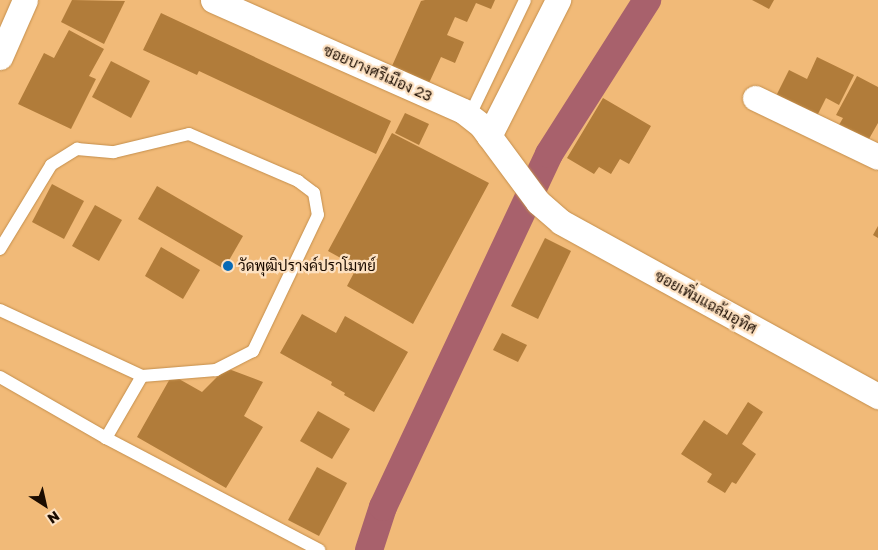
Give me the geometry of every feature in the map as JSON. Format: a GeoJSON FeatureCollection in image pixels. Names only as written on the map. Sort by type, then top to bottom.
{"type":"FeatureCollection","features":[{"type":"Feature","properties":{"kind":"street"},"geometry":{"type":"LineString","coordinates":[[0,58],[25,0]]}},
{"type":"Feature","properties":{"kind":"street","name":"ซอยบางศรีเมือง 23"},"geometry":{"type":"LineString","coordinates":[[212,0],[470,115],[489,136],[519,179]]}},
{"type":"Feature","properties":{"kind":"street"},"geometry":{"type":"LineString","coordinates":[[489,136],[558,0]]}},
{"type":"Feature","properties":{"kind":"street"},"geometry":{"type":"LineString","coordinates":[[756,98],[878,157]]}},
{"type":"Feature","properties":{"kind":"street","name":"ซอยเพิ่มแฉล้มอุทิศ"},"geometry":{"type":"LineString","coordinates":[[519,179],[538,202],[561,222],[878,396]]}},
{"type":"Feature","properties":{"kind":"lane"},"geometry":{"type":"LineString","coordinates":[[470,115],[525,0]]}},
{"type":"Feature","properties":{"kind":"lane"},"geometry":{"type":"LineString","coordinates":[[0,249],[51,165],[77,149],[114,152],[189,134],[298,181],[314,193],[318,215],[253,351],[216,370],[142,376],[0,310]]}},
{"type":"Feature","properties":{"kind":"lane"},"geometry":{"type":"LineString","coordinates":[[106,438],[142,376]]}},
{"type":"Feature","properties":{"kind":"lane"},"geometry":{"type":"LineString","coordinates":[[0,377],[106,438],[319,550]]}},
{"type":"Feature","properties":{"kind":"building"},"geometry":{"type":"Polygon","coordinates":[[[72,0],[125,1],[104,44],[61,22],[72,0]]]}},
{"type":"Feature","properties":{"kind":"building"},"geometry":{"type":"Polygon","coordinates":[[[495,0],[491,9],[476,3],[467,22],[455,17],[447,35],[464,42],[455,63],[441,57],[429,83],[392,66],[421,1],[495,0]]]}},
{"type":"Feature","properties":{"kind":"building"},"geometry":{"type":"Polygon","coordinates":[[[752,0],[774,0],[769,9],[752,0]]]}},
{"type":"Feature","properties":{"kind":"building"},"geometry":{"type":"Polygon","coordinates":[[[161,13],[391,121],[376,154],[199,71],[197,75],[143,50],[161,13]]]}},
{"type":"Feature","properties":{"kind":"building"},"geometry":{"type":"Polygon","coordinates":[[[69,30],[104,49],[89,76],[96,79],[71,129],[18,104],[44,53],[54,58],[69,30]]]}},
{"type":"Feature","properties":{"kind":"building"},"geometry":{"type":"Polygon","coordinates":[[[817,57],[854,75],[839,105],[826,98],[815,120],[774,100],[789,70],[807,79],[817,57]]]}},
{"type":"Feature","properties":{"kind":"building"},"geometry":{"type":"Polygon","coordinates":[[[111,61],[150,81],[131,118],[92,97],[111,61]]]}},
{"type":"Feature","properties":{"kind":"building"},"geometry":{"type":"Polygon","coordinates":[[[857,76],[878,87],[878,123],[865,146],[836,130],[843,118],[836,115],[857,76]]]}},
{"type":"Feature","properties":{"kind":"building"},"geometry":{"type":"Polygon","coordinates":[[[603,98],[651,126],[629,164],[620,159],[611,174],[599,167],[594,174],[567,158],[603,98]]]}},
{"type":"Feature","properties":{"kind":"building"},"geometry":{"type":"Polygon","coordinates":[[[405,113],[429,124],[419,145],[395,133],[405,113]]]}},
{"type":"Feature","properties":{"kind":"building"},"geometry":{"type":"Polygon","coordinates":[[[392,133],[489,183],[413,324],[347,286],[357,267],[328,251],[392,133]]]}},
{"type":"Feature","properties":{"kind":"building"},"geometry":{"type":"Polygon","coordinates":[[[52,184],[84,201],[64,239],[32,222],[52,184]]]}},
{"type":"Feature","properties":{"kind":"building"},"geometry":{"type":"Polygon","coordinates":[[[157,186],[243,236],[224,269],[138,219],[157,186]]]}},
{"type":"Feature","properties":{"kind":"building"},"geometry":{"type":"Polygon","coordinates":[[[95,205],[122,220],[99,261],[72,246],[95,205]]]}},
{"type":"Feature","properties":{"kind":"building"},"geometry":{"type":"Polygon","coordinates":[[[878,226],[878,238],[873,235],[878,226]]]}},
{"type":"Feature","properties":{"kind":"building"},"geometry":{"type":"Polygon","coordinates":[[[545,238],[571,251],[538,319],[511,306],[545,238]]]}},
{"type":"Feature","properties":{"kind":"building"},"geometry":{"type":"Polygon","coordinates":[[[161,247],[200,270],[183,299],[145,276],[161,247]]]}},
{"type":"Feature","properties":{"kind":"building"},"geometry":{"type":"Polygon","coordinates":[[[302,314],[336,333],[345,316],[408,352],[374,412],[344,395],[345,393],[331,385],[332,382],[280,353],[302,314]]]}},
{"type":"Feature","properties":{"kind":"building"},"geometry":{"type":"Polygon","coordinates":[[[502,333],[527,345],[518,362],[493,350],[502,333]]]}},
{"type":"Feature","properties":{"kind":"building"},"geometry":{"type":"Polygon","coordinates":[[[226,368],[263,382],[244,416],[263,427],[226,488],[137,437],[172,375],[202,392],[226,368]]]}},
{"type":"Feature","properties":{"kind":"building"},"geometry":{"type":"Polygon","coordinates":[[[748,402],[763,412],[742,444],[756,454],[736,484],[732,482],[725,493],[707,482],[712,474],[681,454],[704,420],[727,435],[748,402]]]}},
{"type":"Feature","properties":{"kind":"building"},"geometry":{"type":"Polygon","coordinates":[[[318,411],[350,429],[332,459],[300,441],[318,411]]]}},
{"type":"Feature","properties":{"kind":"building"},"geometry":{"type":"Polygon","coordinates":[[[317,467],[347,483],[319,536],[288,520],[317,467]]]}},
{"type":"Feature","properties":{"kind":"waterway"},"geometry":{"type":"LineString","coordinates":[[369,550],[383,507],[549,154],[647,0]]}},
{"type":"Feature","properties":{"kind":"place","name":"วัดพุฒิปรางค์ปราโมทย์"},"geometry":{"type":"Point","coordinates":[228,266]}}]}
